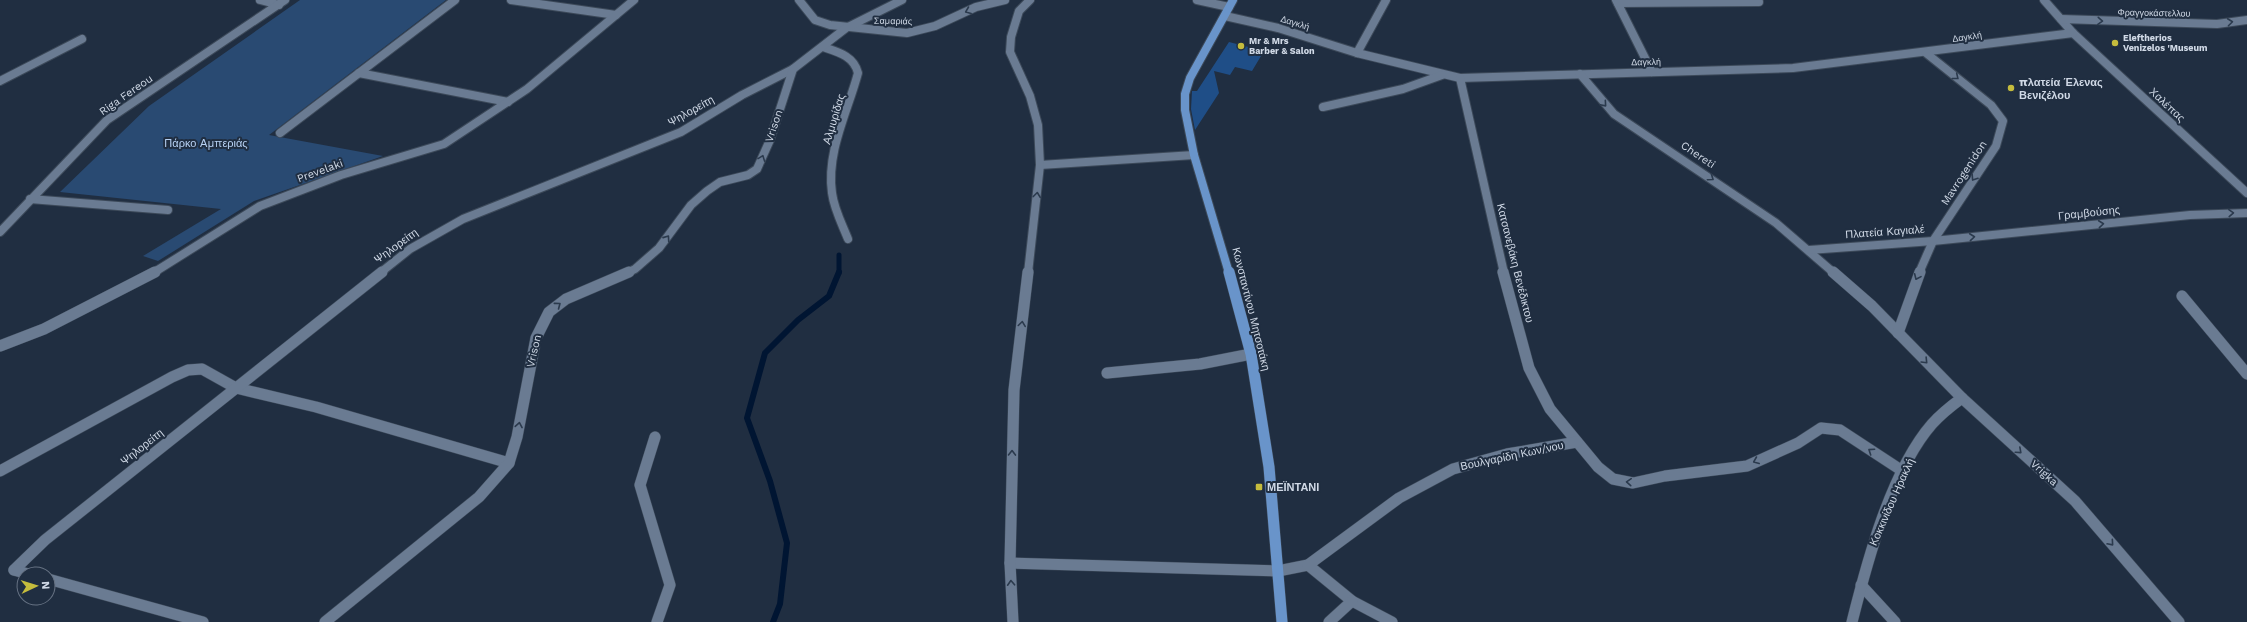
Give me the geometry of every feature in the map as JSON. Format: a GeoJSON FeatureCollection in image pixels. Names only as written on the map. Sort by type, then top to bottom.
{"type":"FeatureCollection","features":[{"type":"Feature","properties":{"kind":"main road","name":"Κωνσταντίνου Μητσοτάκη"},"geometry":{"type":"LineString","coordinates":[[1229,7],[1190,78],[1185,94],[1185,110],[1194,155],[1226,261],[1251,354],[1269,467],[1282,622]]}},
{"type":"Feature","properties":{"kind":"street"},"geometry":{"type":"LineString","coordinates":[[260,0],[282,2]]}},
{"type":"Feature","properties":{"kind":"street"},"geometry":{"type":"LineString","coordinates":[[280,133],[455,0]]}},
{"type":"Feature","properties":{"kind":"street"},"geometry":{"type":"LineString","coordinates":[[511,0],[616,16]]}},
{"type":"Feature","properties":{"kind":"street","name":"Prevelaki"},"geometry":{"type":"LineString","coordinates":[[0,346],[44,328],[146,277],[260,206],[341,175],[444,144],[527,89],[634,0]]}},
{"type":"Feature","properties":{"kind":"street","name":"Σαμαριάς"},"geometry":{"type":"LineString","coordinates":[[799,0],[815,20],[846,28],[892,32],[916,31],[935,26],[976,7],[1005,0]]}},
{"type":"Feature","properties":{"kind":"street","name":"Ψηλορείτη"},"geometry":{"type":"LineString","coordinates":[[18,566],[45,540],[410,249],[439,231],[681,132],[708,118],[742,94],[793,69],[823,48],[846,28],[902,0]]}},
{"type":"Feature","properties":{"kind":"street"},"geometry":{"type":"LineString","coordinates":[[1013,622],[1010,563],[1014,390],[1040,165],[1038,125],[1030,96],[1010,52],[1011,37],[1018,11],[1030,0]]}},
{"type":"Feature","properties":{"kind":"street"},"geometry":{"type":"LineString","coordinates":[[1197,0],[1229,7]]}},
{"type":"Feature","properties":{"kind":"street"},"geometry":{"type":"LineString","coordinates":[[1357,53],[1386,0]]}},
{"type":"Feature","properties":{"kind":"street","name":"Χαλέπας"},"geometry":{"type":"LineString","coordinates":[[2044,0],[2073,33],[2247,193]]}},
{"type":"Feature","properties":{"kind":"street","name":"Riga Fereou"},"geometry":{"type":"LineString","coordinates":[[0,232],[81,145],[107,120],[282,2]]}},
{"type":"Feature","properties":{"kind":"street"},"geometry":{"type":"LineString","coordinates":[[1652,72],[1617,2],[1759,2]]}},
{"type":"Feature","properties":{"kind":"street","name":"Δαγκλή"},"geometry":{"type":"LineString","coordinates":[[1229,7],[1278,28],[1357,53],[1460,78],[1793,68],[1926,53],[2073,33]]}},
{"type":"Feature","properties":{"kind":"street","name":"Φραγγοκάστελλου"},"geometry":{"type":"LineString","coordinates":[[2061,19],[2202,24],[2247,20]]}},
{"type":"Feature","properties":{"kind":"street"},"geometry":{"type":"LineString","coordinates":[[0,81],[82,39]]}},
{"type":"Feature","properties":{"kind":"street","name":"Αλμυρίδας"},"geometry":{"type":"LineString","coordinates":[[823,48],[851,59],[857,66],[858,73],[840,127],[831,187],[836,208],[848,239]]}},
{"type":"Feature","properties":{"kind":"street","name":"Mavrogenidon"},"geometry":{"type":"LineString","coordinates":[[1926,53],[1991,105],[2004,121],[1996,146],[1933,241]]}},
{"type":"Feature","properties":{"kind":"street","name":"Vrison"},"geometry":{"type":"LineString","coordinates":[[325,622],[480,496],[509,463],[517,437],[536,338],[549,312],[566,299],[635,269],[659,248],[691,205],[707,191],[720,182],[748,175],[757,170],[770,140],[793,69]]}},
{"type":"Feature","properties":{"kind":"street"},"geometry":{"type":"LineString","coordinates":[[359,73],[508,102]]}},
{"type":"Feature","properties":{"kind":"street"},"geometry":{"type":"LineString","coordinates":[[1323,107],[1403,89],[1444,74]]}},
{"type":"Feature","properties":{"kind":"street","name":"Chereti"},"geometry":{"type":"LineString","coordinates":[[1580,74],[1614,114],[1746,202],[1809,250]]}},
{"type":"Feature","properties":{"kind":"street","name":"Κατσανεβάκη Βενέδικτου"},"geometry":{"type":"LineString","coordinates":[[1460,78],[1500,259],[1530,368],[1550,409],[1577,442]]}},
{"type":"Feature","properties":{"kind":"street"},"geometry":{"type":"LineString","coordinates":[[1040,165],[1194,155]]}},
{"type":"Feature","properties":{"kind":"street"},"geometry":{"type":"LineString","coordinates":[[30,199],[168,210]]}},
{"type":"Feature","properties":{"kind":"street","name":"Γραμβούσης"},"geometry":{"type":"LineString","coordinates":[[1933,241],[2190,215],[2247,213]]}},
{"type":"Feature","properties":{"kind":"street","name":"Πλατεία Καγιαλέ"},"geometry":{"type":"LineString","coordinates":[[1809,250],[1933,241],[1914,284],[1898,333]]}},
{"type":"Feature","properties":{"kind":"street"},"geometry":{"type":"LineString","coordinates":[[1809,250],[1898,333]]}},
{"type":"Feature","properties":{"kind":"street"},"geometry":{"type":"LineString","coordinates":[[2182,296],[2247,374]]}},
{"type":"Feature","properties":{"kind":"street","name":"Vrigka"},"geometry":{"type":"LineString","coordinates":[[1898,333],[1962,398],[2075,501],[2179,622]]}},
{"type":"Feature","properties":{"kind":"street"},"geometry":{"type":"LineString","coordinates":[[1107,373],[1200,364],[1251,354]]}},
{"type":"Feature","properties":{"kind":"street"},"geometry":{"type":"LineString","coordinates":[[0,471],[188,370],[202,369],[236,388],[316,407],[509,463]]}},
{"type":"Feature","properties":{"kind":"street","name":"Κοκκινίδου Ηρακλή"},"geometry":{"type":"LineString","coordinates":[[1852,622],[1872,546],[1904,472],[1928,429],[1962,398]]}},
{"type":"Feature","properties":{"kind":"street","name":"Βουλγαρίδη Κων/νου"},"geometry":{"type":"LineString","coordinates":[[1010,563],[1278,571],[1308,565],[1399,498],[1453,469],[1507,454],[1577,442],[1598,466],[1613,479],[1633,483],[1665,476],[1747,466],[1798,444],[1821,428],[1834,428],[1840,430],[1904,472]]}},
{"type":"Feature","properties":{"kind":"street"},"geometry":{"type":"LineString","coordinates":[[655,437],[640,485],[670,586],[657,622]]}},
{"type":"Feature","properties":{"kind":"street"},"geometry":{"type":"LineString","coordinates":[[1308,565],[1352,601],[1392,622]]}},
{"type":"Feature","properties":{"kind":"street"},"geometry":{"type":"LineString","coordinates":[[56,582],[203,622]]}},
{"type":"Feature","properties":{"kind":"street"},"geometry":{"type":"LineString","coordinates":[[1861,585],[1895,622]]}},
{"type":"Feature","properties":{"kind":"street"},"geometry":{"type":"LineString","coordinates":[[1329,622],[1352,601]]}},
{"type":"Feature","properties":{"kind":"green space","name":"Πάρκο Αμπεριάς"},"geometry":{"type":"Polygon","coordinates":[[[300,0],[446,0],[269,135],[383,156],[254,201],[158,261],[143,256],[221,209],[60,192],[149,106],[300,0]]]}},
{"type":"Feature","properties":{"kind":"building"},"geometry":{"type":"Polygon","coordinates":[[[1229,42],[1264,51],[1252,71],[1235,67],[1230,75],[1214,71],[1219,93],[1195,130],[1191,109],[1192,91],[1197,91],[1229,42]]]}},
{"type":"Feature","properties":{"kind":"waterway"},"geometry":{"type":"LineString","coordinates":[[839,255],[839,272]]}},
{"type":"Feature","properties":{"kind":"waterway"},"geometry":{"type":"LineString","coordinates":[[773,622],[780,604],[787,543],[770,481],[747,418],[765,353],[798,320],[829,296],[839,272]]}},
{"type":"Feature","properties":{"kind":"place","name":"Eleftherios Venizelos 'Museum"},"geometry":{"type":"Point","coordinates":[2115,43]}},
{"type":"Feature","properties":{"kind":"place","name":"Mr & Mrs Barber & Salon"},"geometry":{"type":"Point","coordinates":[1241,46]}},
{"type":"Feature","properties":{"kind":"place","name":"πλατεία Έλενας Βενιζέλου"},"geometry":{"type":"Point","coordinates":[2011,88]}},
{"type":"Feature","properties":{"kind":"place","name":"ΜΕΪΝΤΑΝΙ"},"geometry":{"type":"Point","coordinates":[1259,487]}}]}
